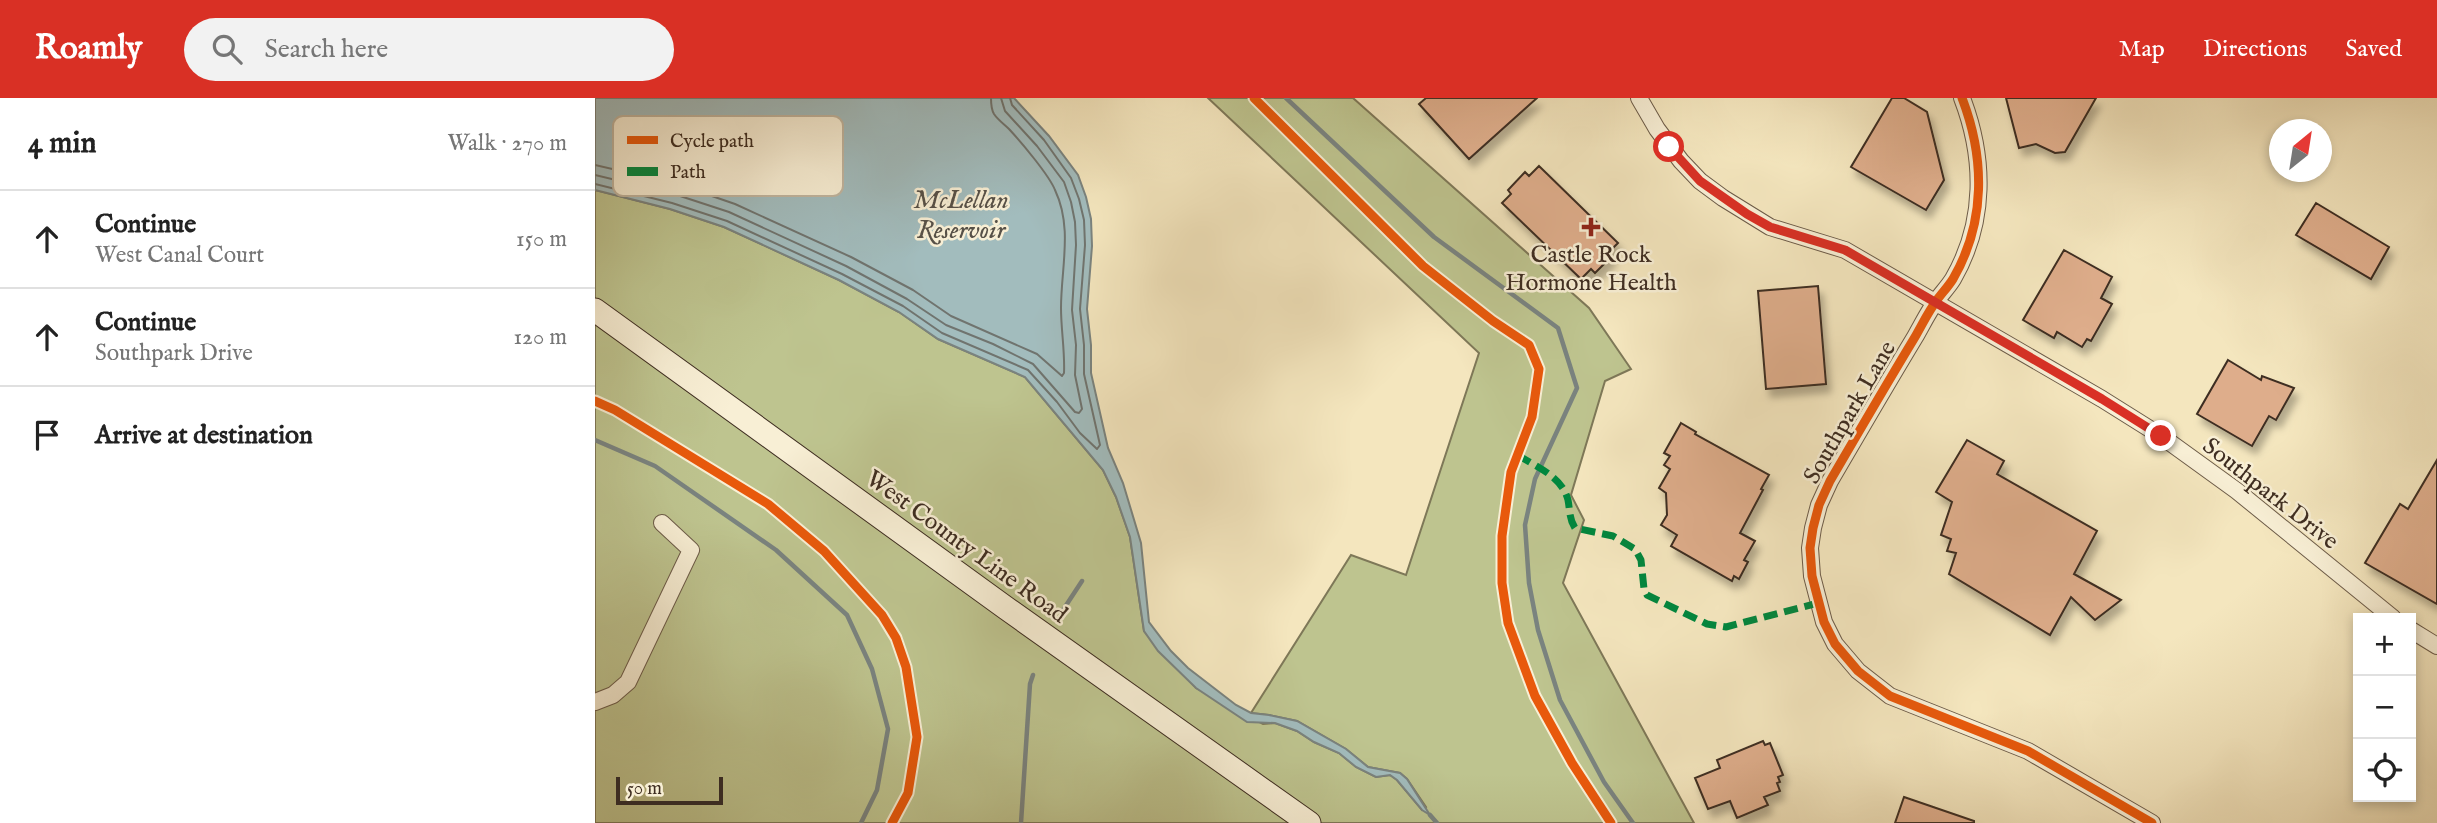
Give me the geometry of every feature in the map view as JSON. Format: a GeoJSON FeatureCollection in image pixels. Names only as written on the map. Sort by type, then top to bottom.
{"type":"FeatureCollection","features":[{"type":"Feature","properties":{"kind":"main road","name":"West County Line Road"},"geometry":{"type":"LineString","coordinates":[[595,310],[1006,608],[1309,823]]}},
{"type":"Feature","properties":{"kind":"street","name":"Southpark Drive"},"geometry":{"type":"LineString","coordinates":[[1639,98],[1675,154],[1700,181],[1723,198],[1770,227],[1845,250],[2102,399],[2161,436],[2237,491],[2387,613]]}},
{"type":"Feature","properties":{"kind":"street","name":"Southpark Lane"},"geometry":{"type":"LineString","coordinates":[[1962,98],[1976,145],[1980,183],[1974,227],[1965,256],[1832,477],[1819,505],[1810,548],[1812,576],[1824,622],[1835,644],[1858,671],[1890,696],[2028,751],[2152,823]]}},
{"type":"Feature","properties":{"kind":"street"},"geometry":{"type":"LineString","coordinates":[[595,702],[613,695],[628,682],[691,550],[662,523]]}},
{"type":"Feature","properties":{"kind":"street"},"geometry":{"type":"LineString","coordinates":[[2416,633],[2437,646]]}},
{"type":"Feature","properties":{"kind":"green space"},"geometry":{"type":"Polygon","coordinates":[[[1208,98],[1353,98],[1589,308],[1631,369],[1605,381],[1571,495],[1584,520],[1563,583],[1694,823],[595,823],[595,190],[670,209],[724,227],[839,280],[899,312],[938,339],[1025,377],[1103,470],[1130,537],[1144,631],[1196,688],[1263,724],[1275,723],[1297,731],[1339,753],[1356,767],[1376,777],[1390,775],[1422,810],[1426,807],[1400,773],[1368,767],[1346,749],[1297,721],[1251,713],[1351,555],[1406,575],[1479,353],[1208,98]]]}},
{"type":"Feature","properties":{"kind":"water","name":"McLellan Reservoir"},"geometry":{"type":"Polygon","coordinates":[[[595,98],[1014,98],[1049,136],[1078,175],[1086,197],[1091,219],[1092,246],[1087,309],[1091,373],[1108,448],[1123,483],[1141,543],[1149,622],[1188,668],[1236,705],[1251,713],[1297,721],[1346,749],[1368,767],[1400,773],[1407,779],[1430,815],[1422,810],[1390,775],[1376,777],[1356,767],[1339,753],[1297,731],[1275,723],[1247,722],[1196,688],[1158,651],[1144,631],[1130,537],[1103,470],[1025,377],[938,339],[899,312],[839,280],[724,227],[619,196],[843,196],[843,116],[613,116],[613,195],[595,190],[595,98]]]}},
{"type":"Feature","properties":{"kind":"building"},"geometry":{"type":"Polygon","coordinates":[[[1426,98],[1537,98],[1469,159],[1419,104],[1426,98]]]}},
{"type":"Feature","properties":{"kind":"building"},"geometry":{"type":"Polygon","coordinates":[[[1892,98],[1904,98],[1927,112],[1944,180],[1926,210],[1851,167],[1892,98]]]}},
{"type":"Feature","properties":{"kind":"building"},"geometry":{"type":"Polygon","coordinates":[[[2006,98],[2096,98],[2065,152],[2055,153],[2036,144],[2019,148],[2006,98]]]}},
{"type":"Feature","properties":{"kind":"building"},"geometry":{"type":"Polygon","coordinates":[[[1539,166],[1618,243],[1608,253],[1612,256],[1595,273],[1591,269],[1581,279],[1502,203],[1511,194],[1508,190],[1525,172],[1529,176],[1539,166]]]}},
{"type":"Feature","properties":{"kind":"building"},"geometry":{"type":"Polygon","coordinates":[[[2316,203],[2389,247],[2371,279],[2296,235],[2316,203]]]}},
{"type":"Feature","properties":{"kind":"building"},"geometry":{"type":"Polygon","coordinates":[[[2064,250],[2112,277],[2101,298],[2112,304],[2091,341],[2087,339],[2082,347],[2057,332],[2054,338],[2023,320],[2064,250]]]}},
{"type":"Feature","properties":{"kind":"building"},"geometry":{"type":"Polygon","coordinates":[[[1818,286],[1826,384],[1766,389],[1758,291],[1818,286]]]}},
{"type":"Feature","properties":{"kind":"building"},"geometry":{"type":"Polygon","coordinates":[[[2228,360],[2261,380],[2262,376],[2294,388],[2276,420],[2269,416],[2252,446],[2197,414],[2228,360]]]}},
{"type":"Feature","properties":{"kind":"building"},"geometry":{"type":"Polygon","coordinates":[[[1681,423],[1696,432],[1695,434],[1769,475],[1740,533],[1755,541],[1744,560],[1748,562],[1739,579],[1734,576],[1732,581],[1671,546],[1677,535],[1661,525],[1667,515],[1666,493],[1659,488],[1670,469],[1664,465],[1670,456],[1664,453],[1681,423]]]}},
{"type":"Feature","properties":{"kind":"building"},"geometry":{"type":"Polygon","coordinates":[[[1967,440],[2004,461],[1997,474],[2097,531],[2074,574],[2121,600],[2095,620],[2071,597],[2050,635],[1949,574],[1956,553],[1947,551],[1951,539],[1941,535],[1952,502],[1936,492],[1967,440]]]}},
{"type":"Feature","properties":{"kind":"building"},"geometry":{"type":"Polygon","coordinates":[[[2437,460],[2437,604],[2365,563],[2400,504],[2408,509],[2437,460]]]}},
{"type":"Feature","properties":{"kind":"building"},"geometry":{"type":"Polygon","coordinates":[[[1763,741],[1765,745],[1770,743],[1783,775],[1778,777],[1780,791],[1764,797],[1768,805],[1737,818],[1730,801],[1708,809],[1695,778],[1720,768],[1717,760],[1763,741]]]}},
{"type":"Feature","properties":{"kind":"building"},"geometry":{"type":"Polygon","coordinates":[[[1904,797],[1974,821],[1974,823],[1895,823],[1904,797]]]}},
{"type":"Feature","properties":{"kind":"waterway"},"geometry":{"type":"LineString","coordinates":[[1286,98],[1434,237],[1558,328],[1577,388],[1535,479],[1525,525],[1529,583],[1538,630],[1560,700],[1604,782],[1633,823]]}},
{"type":"Feature","properties":{"kind":"waterway"},"geometry":{"type":"LineString","coordinates":[[595,440],[655,466],[776,550],[847,615],[872,669],[888,729],[877,790],[861,823]]}},
{"type":"Feature","properties":{"kind":"waterway"},"geometry":{"type":"LineString","coordinates":[[1061,613],[1082,581]]}},
{"type":"Feature","properties":{"kind":"waterway"},"geometry":{"type":"LineString","coordinates":[[1021,823],[1030,684],[1033,675]]}},
{"type":"Feature","properties":{"kind":"waterway"},"geometry":{"type":"LineString","coordinates":[[1430,815],[1437,823]]}},
{"type":"Feature","properties":{"kind":"marked path"},"geometry":{"type":"LineString","coordinates":[[1518,455],[1547,473],[1560,485],[1568,500],[1575,528],[1613,536],[1635,549],[1641,560],[1647,595],[1707,624],[1726,627],[1818,603]]}},
{"type":"Feature","properties":{"kind":"cycle path"},"geometry":{"type":"LineString","coordinates":[[1254,98],[1423,266],[1493,321],[1529,345],[1539,369],[1532,417],[1511,472],[1502,536],[1502,583],[1508,623],[1535,696],[1572,763],[1611,823]]}},
{"type":"Feature","properties":{"kind":"cycle path"},"geometry":{"type":"LineString","coordinates":[[1962,98],[1970,121],[1978,167],[1979,190],[1972,235],[1953,279],[1928,314],[1830,481],[1819,505],[1810,548],[1812,576],[1824,622],[1835,644],[1858,671],[1890,696],[2028,751],[2152,823]]}},
{"type":"Feature","properties":{"kind":"cycle path"},"geometry":{"type":"LineString","coordinates":[[595,401],[615,410],[768,504],[824,551],[882,615],[896,638],[906,667],[917,737],[908,793],[892,823]]}},
{"type":"Feature","properties":{"kind":"place","name":"Castle Rock Hormone Health"},"geometry":{"type":"Point","coordinates":[1591,227]}},
{"type":"Feature","properties":{"kind":"route"},"geometry":{"type":"LineString","coordinates":[[1669,147],[1700,181],[1747,214],[1770,227],[1845,250],[2161,436]]}}]}
